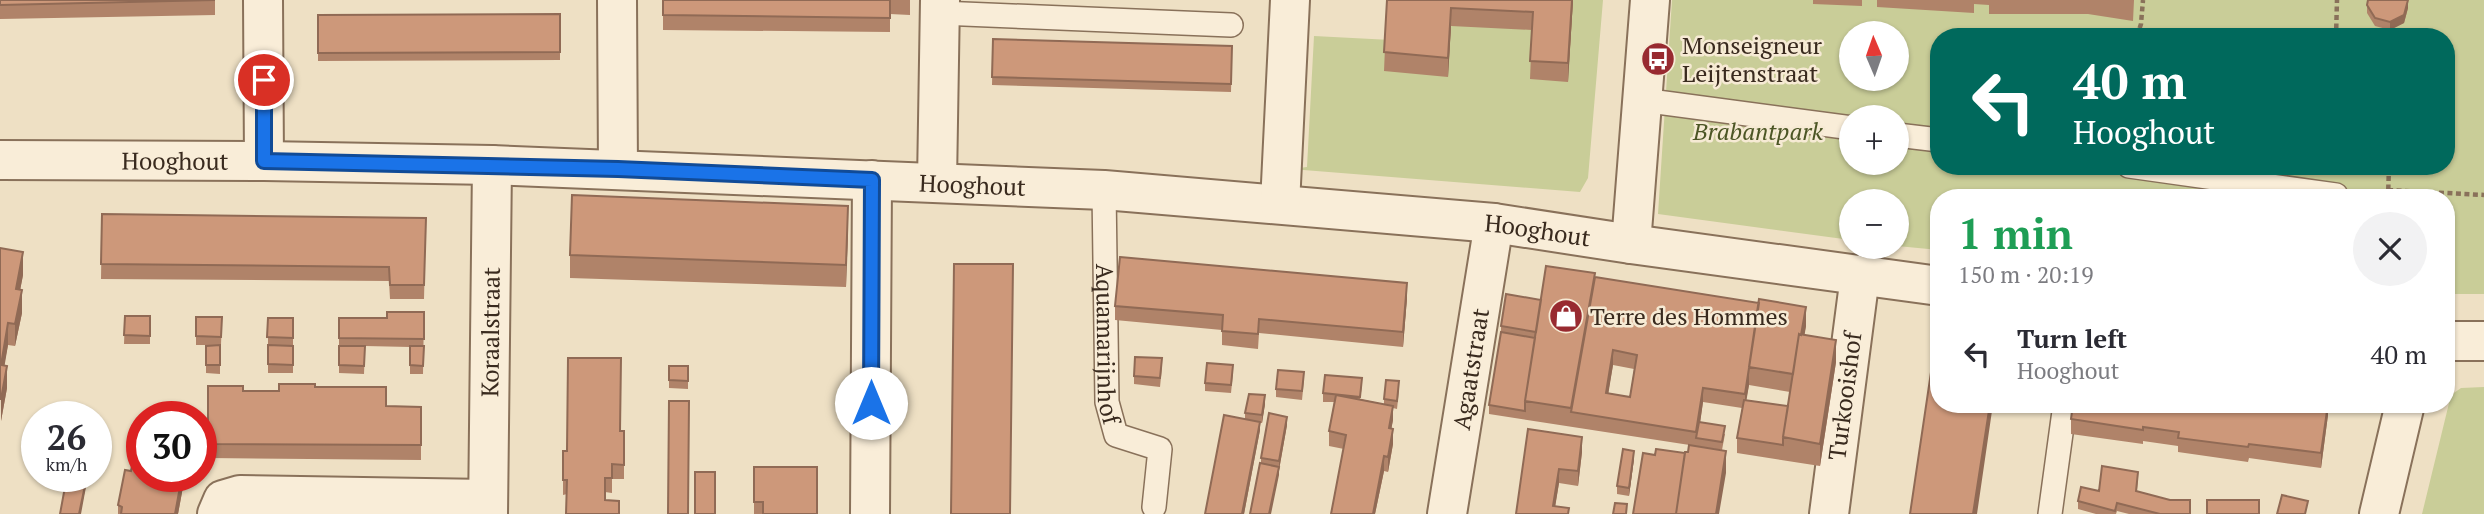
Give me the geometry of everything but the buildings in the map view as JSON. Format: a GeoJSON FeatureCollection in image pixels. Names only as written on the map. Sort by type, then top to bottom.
{"type":"FeatureCollection","features":[{"type":"Feature","properties":{"kind":"street"},"geometry":{"type":"LineString","coordinates":[[263,0],[264,161]]}},
{"type":"Feature","properties":{"kind":"street"},"geometry":{"type":"LineString","coordinates":[[617,0],[618,169]]}},
{"type":"Feature","properties":{"kind":"street"},"geometry":{"type":"LineString","coordinates":[[1280,204],[1290,0]]}},
{"type":"Feature","properties":{"kind":"street"},"geometry":{"type":"LineString","coordinates":[[1631,244],[1650,0]]}},
{"type":"Feature","properties":{"kind":"street"},"geometry":{"type":"LineString","coordinates":[[937,182],[940,7]]}},
{"type":"Feature","properties":{"kind":"street","name":"Hooghout"},"geometry":{"type":"LineString","coordinates":[[0,160],[492,165],[1104,190],[1494,223],[1930,285]]}},
{"type":"Feature","properties":{"kind":"street","name":"Koraalstraat"},"geometry":{"type":"LineString","coordinates":[[217,514],[223,500],[240,495],[488,507],[492,165]]}},
{"type":"Feature","properties":{"kind":"street"},"geometry":{"type":"LineString","coordinates":[[870,514],[872,180]]}},
{"type":"Feature","properties":{"kind":"street","name":"Agaatstraat"},"geometry":{"type":"LineString","coordinates":[[1447,514],[1494,223]]}},
{"type":"Feature","properties":{"kind":"street","name":"Turkooishof"},"geometry":{"type":"LineString","coordinates":[[1829,514],[1860,276]]}},
{"type":"Feature","properties":{"kind":"street"},"geometry":{"type":"LineString","coordinates":[[2455,341],[2484,341]]}},
{"type":"Feature","properties":{"kind":"street"},"geometry":{"type":"LineString","coordinates":[[2379,514],[2403,413]]}},
{"type":"Feature","properties":{"kind":"lane"},"geometry":{"type":"LineString","coordinates":[[940,7],[1231,25]]}},
{"type":"Feature","properties":{"kind":"lane"},"geometry":{"type":"LineString","coordinates":[[1642,100],[1839,126]]}},
{"type":"Feature","properties":{"kind":"lane"},"geometry":{"type":"LineString","coordinates":[[1909,136],[1930,139]]}},
{"type":"Feature","properties":{"kind":"lane"},"geometry":{"type":"LineString","coordinates":[[2193,175],[2293,189]]}},
{"type":"Feature","properties":{"kind":"lane","name":"Aquamarijnhof"},"geometry":{"type":"LineString","coordinates":[[1104,190],[1107,402],[1116,435],[1160,449],[1154,506]]}},
{"type":"Feature","properties":{"kind":"lane"},"geometry":{"type":"LineString","coordinates":[[2050,514],[2064,413]]}},
{"type":"Feature","properties":{"kind":"path"},"geometry":{"type":"LineString","coordinates":[[2140,28],[2143,0]]}},
{"type":"Feature","properties":{"kind":"path"},"geometry":{"type":"LineString","coordinates":[[2336,28],[2337,0]]}},
{"type":"Feature","properties":{"kind":"path"},"geometry":{"type":"LineString","coordinates":[[2455,193],[2484,195]]}},
{"type":"Feature","properties":{"kind":"green space"},"geometry":{"type":"Polygon","coordinates":[[[1394,0],[1603,0],[1588,178],[1580,192],[1291,169],[1307,167],[1314,36],[1391,40],[1394,0]]]}},
{"type":"Feature","properties":{"kind":"green space","name":"Brabantpark"},"geometry":{"type":"Polygon","coordinates":[[[1672,0],[2484,0],[2484,294],[2455,294],[2455,189],[1930,189],[1930,249],[1909,247],[1909,189],[1839,189],[1839,238],[1658,214],[1672,0]]]}},
{"type":"Feature","properties":{"kind":"green space"},"geometry":{"type":"Polygon","coordinates":[[[2484,387],[2484,514],[2422,514],[2447,413],[2455,413],[2455,392],[2461,388],[2484,387]]]}},
{"type":"Feature","properties":{"kind":"place","name":"Monseigneur Leijtenstraat"},"geometry":{"type":"Point","coordinates":[1658,59]}},
{"type":"Feature","properties":{"kind":"place","name":"Terre des Hommes"},"geometry":{"type":"Point","coordinates":[1566,316]}},
{"type":"Feature","properties":{"kind":"route"},"geometry":{"type":"LineString","coordinates":[[264,80],[264,161],[492,165],[872,180],[871,403]]}}]}
